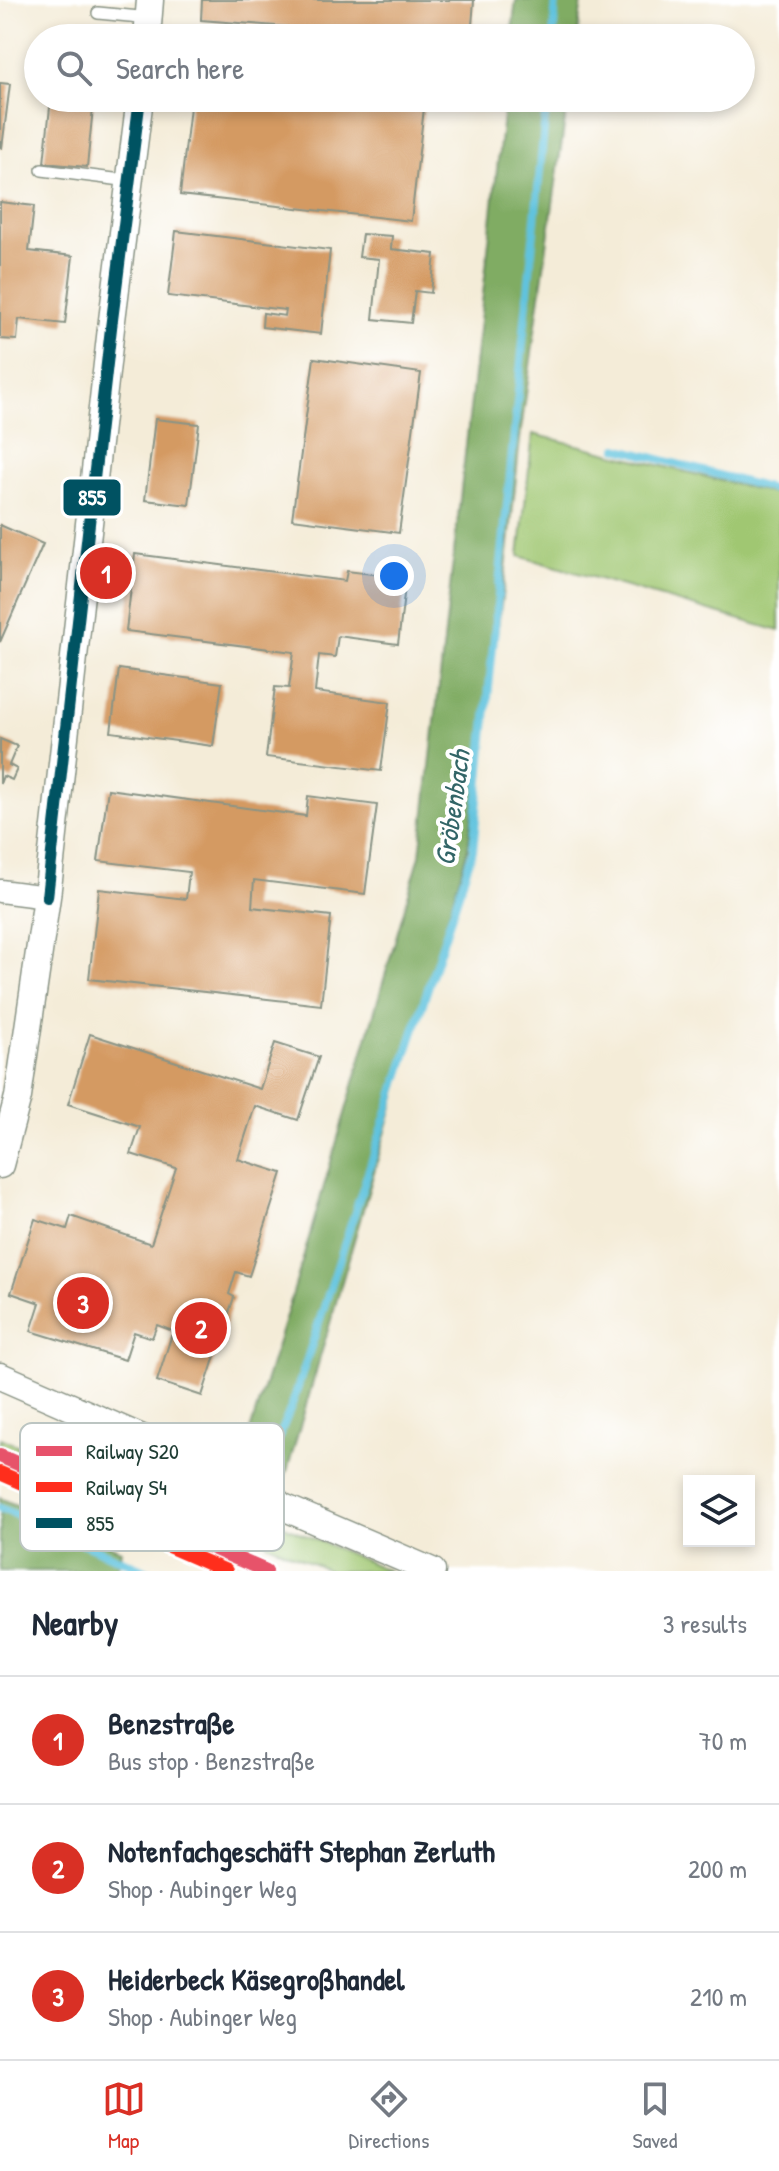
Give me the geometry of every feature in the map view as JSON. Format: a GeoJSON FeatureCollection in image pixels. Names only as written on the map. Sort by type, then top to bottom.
{"type":"FeatureCollection","features":[{"type":"Feature","properties":{"kind":"street"},"geometry":{"type":"LineString","coordinates":[[0,1165],[18,1097],[47,897],[138,112]]}},
{"type":"Feature","properties":{"kind":"street"},"geometry":{"type":"LineString","coordinates":[[0,891],[47,897]]}},
{"type":"Feature","properties":{"kind":"street"},"geometry":{"type":"LineString","coordinates":[[0,1376],[107,1423]]}},
{"type":"Feature","properties":{"kind":"street"},"geometry":{"type":"LineString","coordinates":[[284,1507],[432,1571]]}},
{"type":"Feature","properties":{"kind":"lane"},"geometry":{"type":"LineString","coordinates":[[98,13],[149,19]]}},
{"type":"Feature","properties":{"kind":"lane"},"geometry":{"type":"LineString","coordinates":[[42,170],[130,181]]}},
{"type":"Feature","properties":{"kind":"green space"},"geometry":{"type":"Polygon","coordinates":[[[516,0],[582,0],[579,24],[513,24],[516,0]]]}},
{"type":"Feature","properties":{"kind":"green space"},"geometry":{"type":"Polygon","coordinates":[[[503,112],[566,112],[521,430],[508,553],[468,848],[284,1482],[284,1423],[252,1423],[420,855],[503,112]]]}},
{"type":"Feature","properties":{"kind":"green space"},"geometry":{"type":"Polygon","coordinates":[[[533,434],[779,495],[779,631],[519,556],[533,434]]]}},
{"type":"Feature","properties":{"kind":"green space"},"geometry":{"type":"Polygon","coordinates":[[[0,1438],[20,1446],[20,1454],[0,1445],[0,1438]]]}},
{"type":"Feature","properties":{"kind":"green space"},"geometry":{"type":"Polygon","coordinates":[[[0,1498],[20,1507],[20,1551],[121,1551],[117,1571],[0,1571],[0,1498]]]}},
{"type":"Feature","properties":{"kind":"green space"},"geometry":{"type":"Polygon","coordinates":[[[284,1526],[389,1571],[330,1571],[284,1551],[284,1526]]]}},
{"type":"Feature","properties":{"kind":"building"},"geometry":{"type":"Polygon","coordinates":[[[202,0],[474,0],[472,24],[251,24],[201,20],[202,0]]]}},
{"type":"Feature","properties":{"kind":"building"},"geometry":{"type":"Polygon","coordinates":[[[0,83],[10,84],[2,148],[0,147],[0,83]]]}},
{"type":"Feature","properties":{"kind":"building"},"geometry":{"type":"Polygon","coordinates":[[[49,112],[93,112],[87,167],[44,163],[49,112]]]}},
{"type":"Feature","properties":{"kind":"building"},"geometry":{"type":"Polygon","coordinates":[[[189,112],[424,112],[411,221],[180,195],[189,112]]]}},
{"type":"Feature","properties":{"kind":"building"},"geometry":{"type":"Polygon","coordinates":[[[0,202],[34,206],[29,251],[73,256],[65,324],[19,319],[17,340],[0,339],[0,202]]]}},
{"type":"Feature","properties":{"kind":"building"},"geometry":{"type":"Polygon","coordinates":[[[176,231],[330,250],[321,334],[262,327],[263,313],[285,316],[286,310],[168,296],[176,231]]]}},
{"type":"Feature","properties":{"kind":"building"},"geometry":{"type":"Polygon","coordinates":[[[362,234],[392,236],[391,249],[435,254],[431,293],[415,291],[411,323],[373,319],[379,259],[359,257],[362,234]]]}},
{"type":"Feature","properties":{"kind":"building"},"geometry":{"type":"Polygon","coordinates":[[[314,358],[421,373],[399,533],[292,519],[314,358]]]}},
{"type":"Feature","properties":{"kind":"building"},"geometry":{"type":"Polygon","coordinates":[[[155,419],[199,424],[189,505],[145,500],[155,419]]]}},
{"type":"Feature","properties":{"kind":"building"},"geometry":{"type":"Polygon","coordinates":[[[0,525],[43,544],[0,642],[0,525]]]}},
{"type":"Feature","properties":{"kind":"building"},"geometry":{"type":"Polygon","coordinates":[[[135,554],[345,581],[347,571],[406,578],[398,644],[338,636],[335,657],[319,655],[315,692],[390,702],[381,771],[266,757],[275,687],[289,688],[294,652],[126,631],[135,554]]]}},
{"type":"Feature","properties":{"kind":"building"},"geometry":{"type":"Polygon","coordinates":[[[119,669],[222,683],[213,746],[111,732],[119,669]]]}},
{"type":"Feature","properties":{"kind":"building"},"geometry":{"type":"Polygon","coordinates":[[[0,739],[17,746],[9,765],[17,769],[12,780],[3,776],[0,784],[0,739]]]}},
{"type":"Feature","properties":{"kind":"building"},"geometry":{"type":"Polygon","coordinates":[[[108,789],[306,816],[308,796],[377,805],[365,894],[254,880],[252,907],[331,916],[321,1005],[89,979],[99,889],[186,899],[189,872],[98,861],[108,789]]]}},
{"type":"Feature","properties":{"kind":"building"},"geometry":{"type":"Polygon","coordinates":[[[90,1034],[260,1089],[275,1043],[319,1057],[298,1120],[255,1106],[238,1159],[282,1173],[249,1276],[236,1272],[229,1294],[234,1297],[202,1396],[157,1381],[173,1331],[157,1325],[152,1338],[134,1332],[125,1360],[31,1331],[40,1303],[11,1293],[35,1219],[67,1229],[71,1216],[151,1244],[176,1168],[131,1154],[140,1127],[68,1104],[90,1034]]]}},
{"type":"Feature","properties":{"kind":"waterway","name":"Gröbenbach"},"geometry":{"type":"LineString","coordinates":[[554,24],[556,0]]}},
{"type":"Feature","properties":{"kind":"waterway","name":"Gröbenbach"},"geometry":{"type":"LineString","coordinates":[[284,1425],[473,850],[546,112]]}},
{"type":"Feature","properties":{"kind":"waterway"},"geometry":{"type":"LineString","coordinates":[[618,448],[779,491]]}},
{"type":"Feature","properties":{"kind":"waterway"},"geometry":{"type":"LineString","coordinates":[[0,1508],[20,1517]]}},
{"type":"Feature","properties":{"kind":"waterway"},"geometry":{"type":"LineString","coordinates":[[100,1551],[147,1571]]}},
{"type":"Feature","properties":{"kind":"rail line","name":"S20"},"geometry":{"type":"LineString","coordinates":[[0,1456],[20,1465]]}},
{"type":"Feature","properties":{"kind":"rail line","name":"S4"},"geometry":{"type":"LineString","coordinates":[[0,1473],[20,1482]]}},
{"type":"Feature","properties":{"kind":"rail line","name":"S4"},"geometry":{"type":"LineString","coordinates":[[180,1551],[226,1571]]}},
{"type":"Feature","properties":{"kind":"rail line","name":"S20"},"geometry":{"type":"LineString","coordinates":[[220,1551],[266,1571]]}},
{"type":"Feature","properties":{"kind":"transit line","name":"855"},"geometry":{"type":"LineString","coordinates":[[47,897],[138,112]]}},
{"type":"Feature","properties":{"kind":"place","name":"Benzstraße"},"geometry":{"type":"Point","coordinates":[106,573]}},
{"type":"Feature","properties":{"kind":"place","name":"Heiderbeck Käsegroßhandel"},"geometry":{"type":"Point","coordinates":[83,1303]}},
{"type":"Feature","properties":{"kind":"place","name":"Notenfachgeschäft Stephan Zerluth"},"geometry":{"type":"Point","coordinates":[201,1328]}}]}
